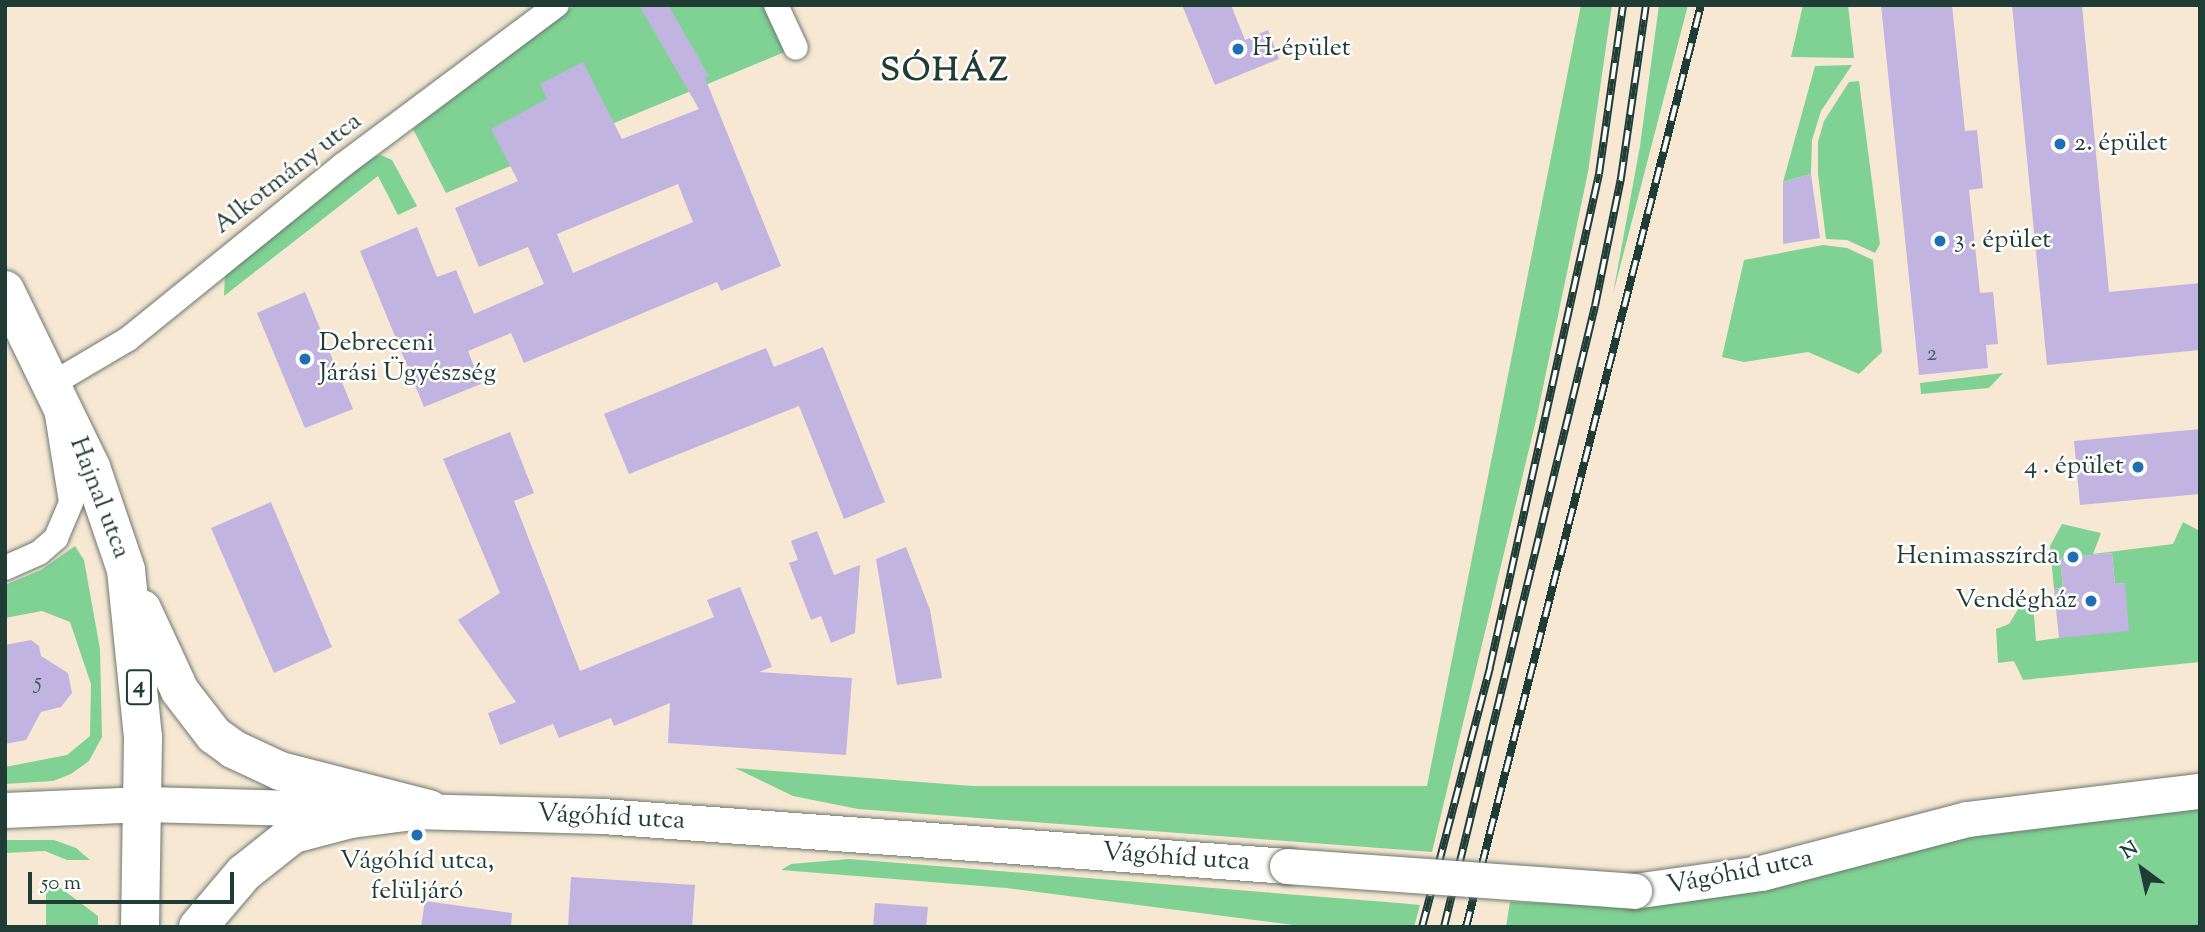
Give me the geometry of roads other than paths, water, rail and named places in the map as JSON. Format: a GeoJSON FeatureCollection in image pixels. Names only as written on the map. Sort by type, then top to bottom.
{"type":"FeatureCollection","features":[{"type":"Feature","properties":{"kind":"main road","name":"Hajnal utca"},"geometry":{"type":"LineString","coordinates":[[5,290],[91,467],[126,570],[143,737],[144,804]]}},
{"type":"Feature","properties":{"kind":"main road"},"geometry":{"type":"LineString","coordinates":[[126,570],[180,691],[214,735],[280,771],[429,809]]}},
{"type":"Feature","properties":{"kind":"main road","name":"Vágóhíd utca"},"geometry":{"type":"LineString","coordinates":[[5,810],[144,804],[429,809],[616,817],[1634,891],[1761,873],[1967,819],[2200,791]]}},
{"type":"Feature","properties":{"kind":"main road","name":"4"},"geometry":{"type":"LineString","coordinates":[[140,927],[144,804]]}},
{"type":"Feature","properties":{"kind":"main road"},"geometry":{"type":"LineString","coordinates":[[198,927],[244,873],[293,834],[351,819],[429,809]]}},
{"type":"Feature","properties":{"kind":"street","name":"Alkotmány utca"},"geometry":{"type":"LineString","coordinates":[[52,384],[128,339],[344,165],[557,5]]}},
{"type":"Feature","properties":{"kind":"street"},"geometry":{"type":"LineString","coordinates":[[776,5],[796,48]]}},
{"type":"Feature","properties":{"kind":"street"},"geometry":{"type":"LineString","coordinates":[[10,567],[56,538],[71,502],[72,484],[52,384]]}},
{"type":"Feature","properties":{"kind":"railway"},"geometry":{"type":"LineString","coordinates":[[1422,927],[1490,667],[1599,174],[1623,5]]}},
{"type":"Feature","properties":{"kind":"railway"},"geometry":{"type":"LineString","coordinates":[[1444,927],[1595,306],[1621,178],[1646,5]]}},
{"type":"Feature","properties":{"kind":"railway"},"geometry":{"type":"LineString","coordinates":[[1466,927],[1701,5]]}},
{"type":"Feature","properties":{"kind":"place","name":"H-épület"},"geometry":{"type":"Point","coordinates":[1238,49]}},
{"type":"Feature","properties":{"kind":"place","name":"2. épület"},"geometry":{"type":"Point","coordinates":[2060,144]}},
{"type":"Feature","properties":{"kind":"place","name":"3 . épület"},"geometry":{"type":"Point","coordinates":[1940,241]}},
{"type":"Feature","properties":{"kind":"place","name":"Debreceni Járási Ügyészség"},"geometry":{"type":"Point","coordinates":[305,359]}},
{"type":"Feature","properties":{"kind":"place","name":"4 . épület"},"geometry":{"type":"Point","coordinates":[2138,467]}},
{"type":"Feature","properties":{"kind":"place","name":"Henimasszírda"},"geometry":{"type":"Point","coordinates":[2073,557]}},
{"type":"Feature","properties":{"kind":"place","name":"Vendégház"},"geometry":{"type":"Point","coordinates":[2091,601]}},
{"type":"Feature","properties":{"kind":"place","name":"Vágóhíd utca, felüljáró"},"geometry":{"type":"Point","coordinates":[417,835]}},
{"type":"Feature","properties":{"kind":"district","name":"SÓHÁZ"},"geometry":{"type":"Point","coordinates":[945,73]}}]}
